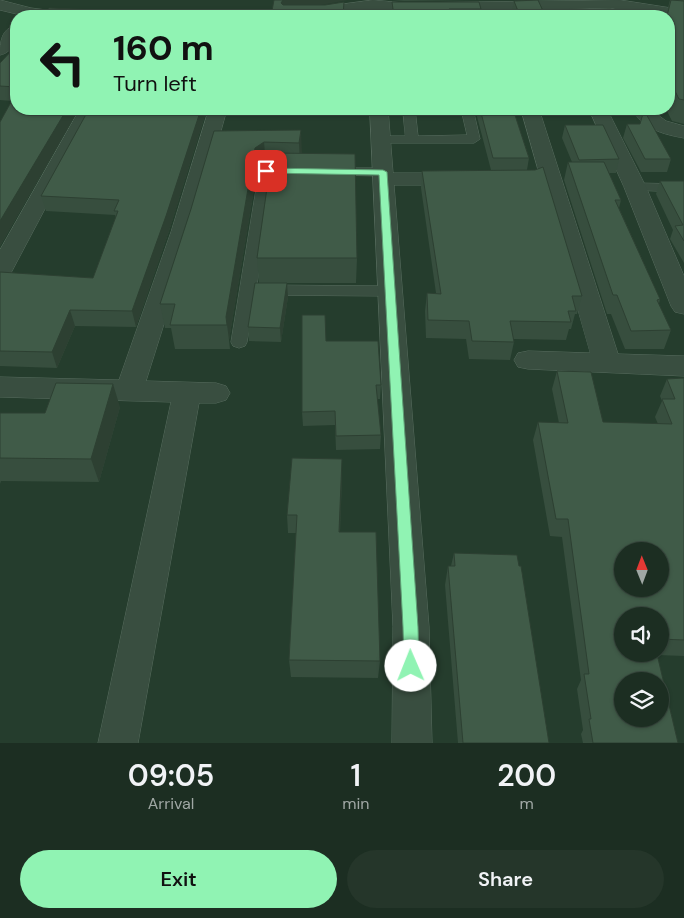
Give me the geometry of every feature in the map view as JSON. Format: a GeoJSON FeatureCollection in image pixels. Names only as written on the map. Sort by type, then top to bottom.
{"type":"FeatureCollection","features":[{"type":"Feature","properties":{"kind":"street"},"geometry":{"type":"LineString","coordinates":[[346,10],[373,7],[497,7],[552,10],[609,2],[632,10]]}},
{"type":"Feature","properties":{"kind":"street"},"geometry":{"type":"LineString","coordinates":[[0,5],[16,10]]}},
{"type":"Feature","properties":{"kind":"street"},"geometry":{"type":"LineString","coordinates":[[0,50],[10,38]]}},
{"type":"Feature","properties":{"kind":"street"},"geometry":{"type":"LineString","coordinates":[[0,271],[86,115]]}},
{"type":"Feature","properties":{"kind":"street"},"geometry":{"type":"LineString","coordinates":[[129,391],[182,232],[216,115]]}},
{"type":"Feature","properties":{"kind":"street"},"geometry":{"type":"LineString","coordinates":[[379,115],[411,627],[412,743]]}},
{"type":"Feature","properties":{"kind":"street"},"geometry":{"type":"LineString","coordinates":[[532,115],[607,363]]}},
{"type":"Feature","properties":{"kind":"street"},"geometry":{"type":"LineString","coordinates":[[601,115],[635,187],[684,306]]}},
{"type":"Feature","properties":{"kind":"street"},"geometry":{"type":"LineString","coordinates":[[644,115],[658,126],[684,132]]}},
{"type":"Feature","properties":{"kind":"street"},"geometry":{"type":"LineString","coordinates":[[383,175],[482,179]]}},
{"type":"Feature","properties":{"kind":"street"},"geometry":{"type":"LineString","coordinates":[[528,360],[684,366]]}},
{"type":"Feature","properties":{"kind":"street"},"geometry":{"type":"LineString","coordinates":[[0,387],[202,392],[118,743]]}},
{"type":"Feature","properties":{"kind":"lane"},"geometry":{"type":"LineString","coordinates":[[410,115],[412,140]]}},
{"type":"Feature","properties":{"kind":"lane"},"geometry":{"type":"LineString","coordinates":[[381,140],[474,139],[468,115]]}},
{"type":"Feature","properties":{"kind":"lane"},"geometry":{"type":"LineString","coordinates":[[239,342],[266,171],[304,171]]}},
{"type":"Feature","properties":{"kind":"lane"},"geometry":{"type":"LineString","coordinates":[[323,172],[383,175]]}},
{"type":"Feature","properties":{"kind":"lane"},"geometry":{"type":"LineString","coordinates":[[635,187],[684,188]]}},
{"type":"Feature","properties":{"kind":"lane"},"geometry":{"type":"LineString","coordinates":[[248,290],[390,291]]}},
{"type":"Feature","properties":{"kind":"building"},"geometry":{"type":"Polygon","coordinates":[[[274,0],[283,0],[281,3],[283,5],[325,5],[344,2],[343,10],[272,10],[274,0]]]}},
{"type":"Feature","properties":{"kind":"building"},"geometry":{"type":"Polygon","coordinates":[[[538,0],[543,10],[518,10],[514,1],[538,0]]]}},
{"type":"Feature","properties":{"kind":"building"},"geometry":{"type":"Polygon","coordinates":[[[671,0],[684,1],[684,100],[679,99],[675,91],[675,10],[668,10],[671,0]]]}},
{"type":"Feature","properties":{"kind":"building"},"geometry":{"type":"Polygon","coordinates":[[[392,2],[479,2],[481,9],[449,10],[393,10],[392,2]]]}},
{"type":"Feature","properties":{"kind":"building"},"geometry":{"type":"Polygon","coordinates":[[[49,8],[97,10],[47,10],[49,8]]]}},
{"type":"Feature","properties":{"kind":"building"},"geometry":{"type":"Polygon","coordinates":[[[10,52],[10,87],[0,86],[0,63],[10,52]]]}},
{"type":"Feature","properties":{"kind":"building"},"geometry":{"type":"Polygon","coordinates":[[[10,104],[10,115],[63,115],[0,221],[0,122],[10,104]]]}},
{"type":"Feature","properties":{"kind":"building"},"geometry":{"type":"Polygon","coordinates":[[[86,115],[199,115],[132,311],[70,310],[52,352],[0,351],[0,272],[93,278],[118,211],[114,211],[119,200],[41,196],[86,115]]]}},
{"type":"Feature","properties":{"kind":"building"},"geometry":{"type":"Polygon","coordinates":[[[482,115],[515,115],[529,158],[493,158],[482,115]]]}},
{"type":"Feature","properties":{"kind":"building"},"geometry":{"type":"Polygon","coordinates":[[[643,115],[647,115],[671,159],[645,159],[627,124],[640,124],[643,115]]]}},
{"type":"Feature","properties":{"kind":"building"},"geometry":{"type":"Polygon","coordinates":[[[565,125],[603,125],[619,159],[579,160],[565,125]]]}},
{"type":"Feature","properties":{"kind":"building"},"geometry":{"type":"Polygon","coordinates":[[[301,130],[299,143],[264,142],[255,148],[226,317],[227,325],[170,325],[175,304],[160,304],[214,131],[301,130]]]}},
{"type":"Feature","properties":{"kind":"building"},"geometry":{"type":"Polygon","coordinates":[[[272,153],[355,154],[357,258],[257,258],[272,153]]]}},
{"type":"Feature","properties":{"kind":"building"},"geometry":{"type":"Polygon","coordinates":[[[568,162],[604,162],[621,200],[615,200],[660,299],[657,300],[671,330],[631,331],[617,295],[613,295],[568,162]]]}},
{"type":"Feature","properties":{"kind":"building"},"geometry":{"type":"Polygon","coordinates":[[[543,167],[582,296],[572,296],[576,311],[568,311],[571,322],[510,321],[514,342],[472,341],[469,321],[428,320],[427,293],[441,294],[422,171],[535,170],[543,167]]]}},
{"type":"Feature","properties":{"kind":"building"},"geometry":{"type":"Polygon","coordinates":[[[660,181],[684,181],[684,241],[675,226],[683,225],[660,181]]]}},
{"type":"Feature","properties":{"kind":"building"},"geometry":{"type":"Polygon","coordinates":[[[255,283],[287,283],[280,328],[248,327],[255,283]]]}},
{"type":"Feature","properties":{"kind":"building"},"geometry":{"type":"Polygon","coordinates":[[[302,315],[325,315],[326,341],[378,341],[381,385],[376,385],[381,435],[336,436],[335,411],[302,412],[302,315]]]}},
{"type":"Feature","properties":{"kind":"building"},"geometry":{"type":"Polygon","coordinates":[[[557,371],[591,372],[603,422],[672,424],[662,399],[675,399],[667,379],[684,378],[684,640],[669,639],[669,607],[614,607],[614,662],[659,662],[661,672],[614,672],[614,727],[669,727],[669,705],[678,743],[593,743],[584,674],[589,674],[568,519],[556,519],[538,422],[568,423],[557,371]]]}},
{"type":"Feature","properties":{"kind":"building"},"geometry":{"type":"Polygon","coordinates":[[[56,383],[113,384],[91,459],[0,458],[0,413],[45,413],[56,383]]]}},
{"type":"Feature","properties":{"kind":"building"},"geometry":{"type":"Polygon","coordinates":[[[292,458],[342,459],[339,532],[376,532],[380,661],[289,660],[297,515],[287,515],[292,458]]]}},
{"type":"Feature","properties":{"kind":"building"},"geometry":{"type":"Polygon","coordinates":[[[454,553],[517,555],[519,566],[521,566],[549,743],[463,743],[448,566],[455,566],[454,553]]]}},
{"type":"Feature","properties":{"kind":"route"},"geometry":{"type":"LineString","coordinates":[[266,171],[383,172],[411,627],[411,666]]}}]}
